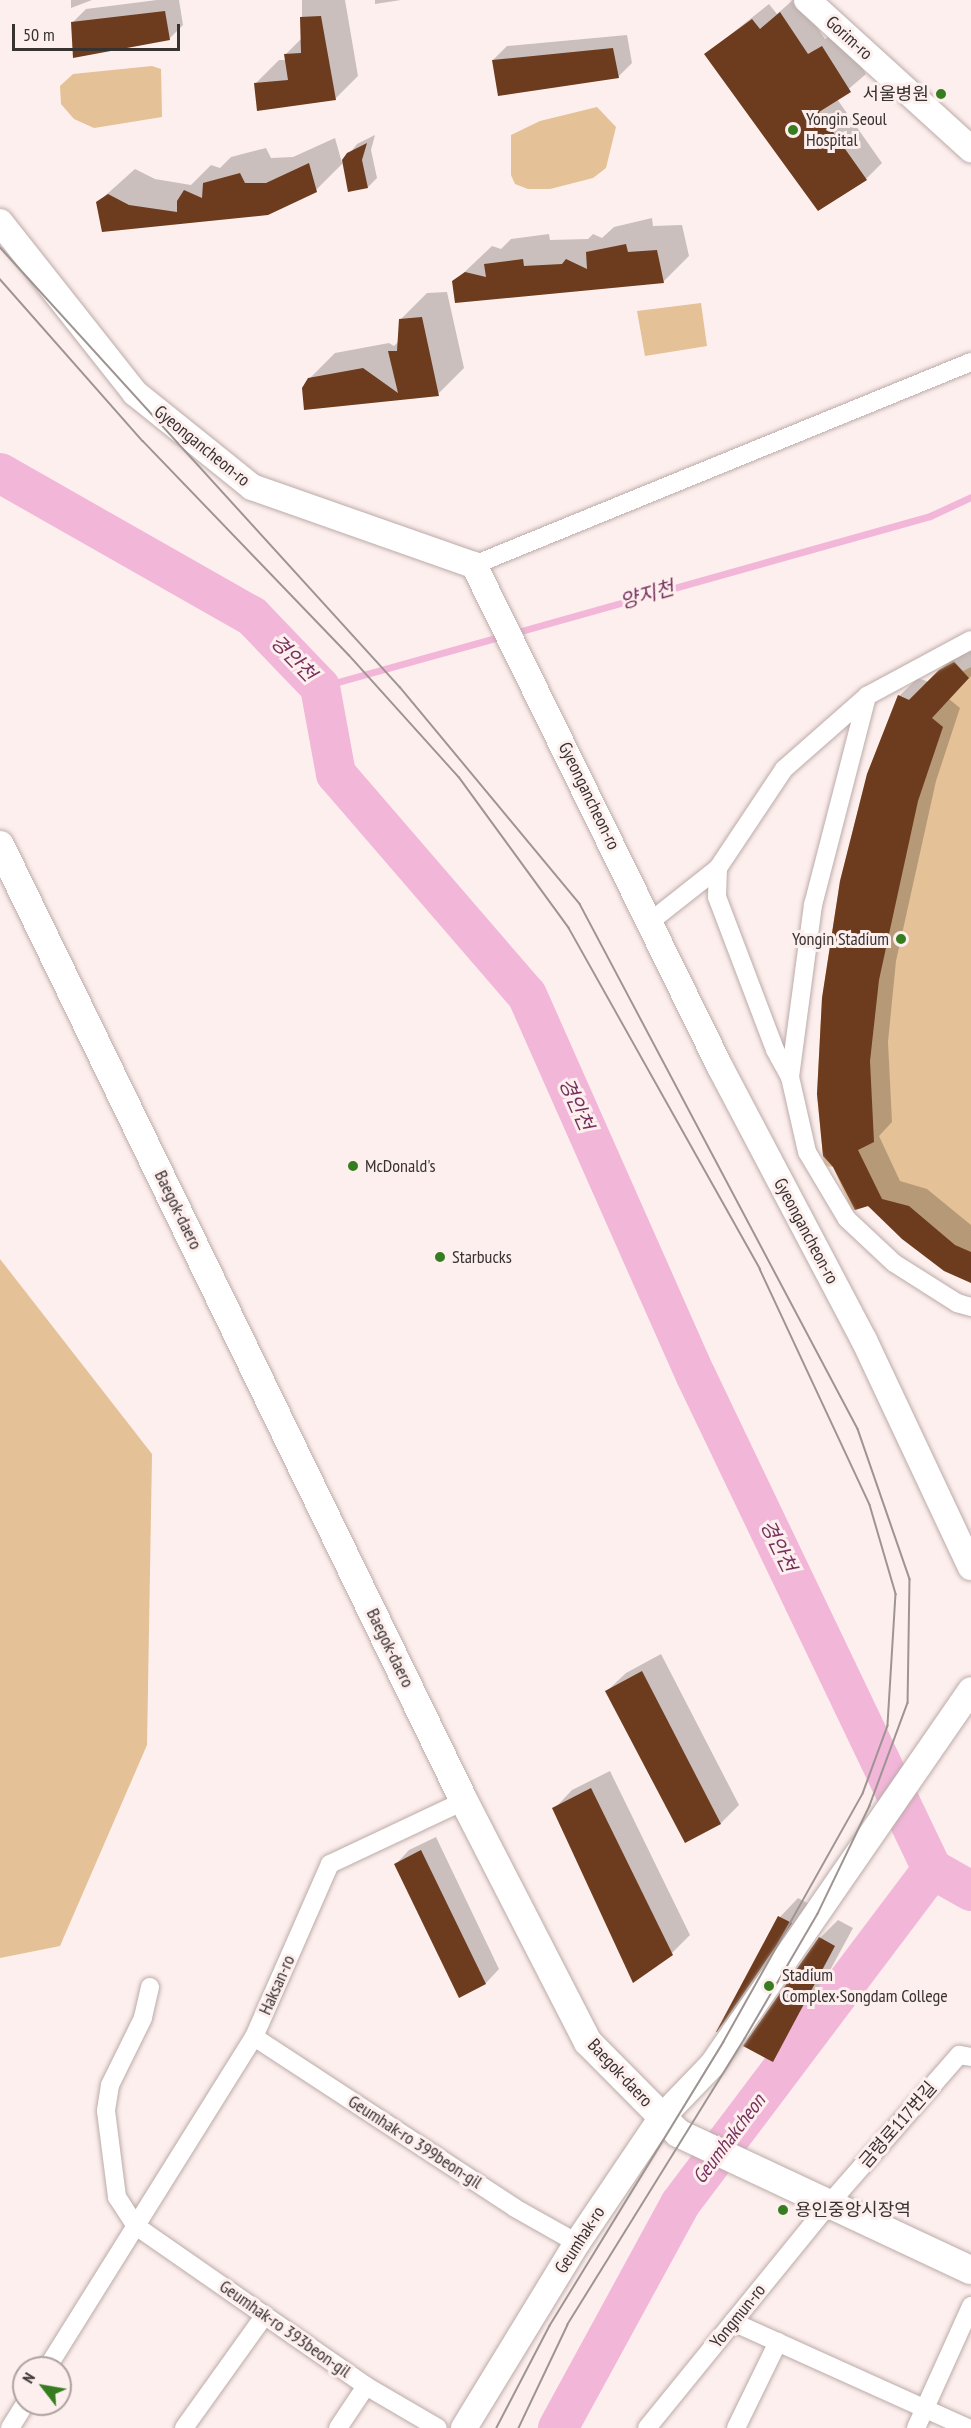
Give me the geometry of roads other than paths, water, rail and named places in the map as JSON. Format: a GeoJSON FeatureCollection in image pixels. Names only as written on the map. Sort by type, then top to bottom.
{"type":"FeatureCollection","features":[{"type":"Feature","properties":{"kind":"main road","name":"Gorim-ro"},"geometry":{"type":"LineString","coordinates":[[807,0],[971,149]]}},
{"type":"Feature","properties":{"kind":"main road","name":"Gyeongancheon-ro"},"geometry":{"type":"LineString","coordinates":[[0,222],[135,393],[252,487],[480,576],[651,921],[720,1067],[864,1341],[971,1568]]}},
{"type":"Feature","properties":{"kind":"main road","name":"Baegok-daero"},"geometry":{"type":"LineString","coordinates":[[0,845],[32,905],[464,1801],[588,2042],[670,2125],[764,2176],[971,2270]]}},
{"type":"Feature","properties":{"kind":"main road","name":"Geumhak-ro"},"geometry":{"type":"LineString","coordinates":[[464,2428],[577,2243],[670,2125],[971,1690]]}},
{"type":"Feature","properties":{"kind":"street"},"geometry":{"type":"LineString","coordinates":[[480,576],[971,362]]}},
{"type":"Feature","properties":{"kind":"street"},"geometry":{"type":"LineString","coordinates":[[651,921],[718,868],[784,769],[867,696],[971,639]]}},
{"type":"Feature","properties":{"kind":"street"},"geometry":{"type":"LineString","coordinates":[[790,1077],[813,905],[867,696]]}},
{"type":"Feature","properties":{"kind":"street"},"geometry":{"type":"LineString","coordinates":[[718,868],[717,897],[775,1050],[790,1077],[807,1152],[847,1219],[894,1263],[957,1303],[971,1307]]}},
{"type":"Feature","properties":{"kind":"street"},"geometry":{"type":"LineString","coordinates":[[0,874],[32,905]]}},
{"type":"Feature","properties":{"kind":"street","name":"Haksan-ro"},"geometry":{"type":"LineString","coordinates":[[55,2356],[254,2037],[330,1864],[464,1801]]}},
{"type":"Feature","properties":{"kind":"street"},"geometry":{"type":"LineString","coordinates":[[136,2226],[117,2197],[106,2111],[110,2085],[142,2018],[150,1987]]}},
{"type":"Feature","properties":{"kind":"street","name":"Geumhak-ro 399beon-gil"},"geometry":{"type":"LineString","coordinates":[[254,2037],[515,2208],[577,2243]]}},
{"type":"Feature","properties":{"kind":"street","name":"금령로117번길"},"geometry":{"type":"LineString","coordinates":[[829,2204],[959,2055],[971,2057]]}},
{"type":"Feature","properties":{"kind":"street","name":"Yongmun-ro"},"geometry":{"type":"LineString","coordinates":[[647,2428],[829,2204]]}},
{"type":"Feature","properties":{"kind":"street","name":"Geumhak-ro 393beon-gil"},"geometry":{"type":"LineString","coordinates":[[136,2226],[366,2386],[438,2428]]}},
{"type":"Feature","properties":{"kind":"street"},"geometry":{"type":"LineString","coordinates":[[916,2428],[971,2306]]}},
{"type":"Feature","properties":{"kind":"street"},"geometry":{"type":"LineString","coordinates":[[184,2428],[265,2315]]}},
{"type":"Feature","properties":{"kind":"street"},"geometry":{"type":"LineString","coordinates":[[733,2322],[968,2428]]}},
{"type":"Feature","properties":{"kind":"street"},"geometry":{"type":"LineString","coordinates":[[736,2428],[778,2342]]}},
{"type":"Feature","properties":{"kind":"street"},"geometry":{"type":"LineString","coordinates":[[338,2428],[366,2386]]}},
{"type":"Feature","properties":{"kind":"waterway","name":"경안천"},"geometry":{"type":"LineString","coordinates":[[0,473],[252,616],[320,687],[336,774],[527,995],[696,1376],[932,1869],[971,1891]]}},
{"type":"Feature","properties":{"kind":"waterway","name":"양지천"},"geometry":{"type":"LineString","coordinates":[[514,633],[930,516],[971,497]]}},
{"type":"Feature","properties":{"kind":"waterway","name":"양지천"},"geometry":{"type":"LineString","coordinates":[[320,687],[503,636]]}},
{"type":"Feature","properties":{"kind":"waterway","name":"Geumhakcheon"},"geometry":{"type":"LineString","coordinates":[[558,2428],[680,2204],[932,1869]]}},
{"type":"Feature","properties":{"kind":"tram line"},"geometry":{"type":"LineString","coordinates":[[0,247],[400,687],[580,904],[858,1429],[910,1579],[908,1703],[870,1806],[818,1914],[745,2039],[568,2325],[519,2428]]}},
{"type":"Feature","properties":{"kind":"tram line"},"geometry":{"type":"LineString","coordinates":[[0,279],[143,441],[349,655],[459,777],[569,928],[760,1269],[870,1505],[896,1594],[888,1726],[863,1794],[724,2042],[550,2326],[497,2428]]}},
{"type":"Feature","properties":{"kind":"place","name":"서울병원"},"geometry":{"type":"Point","coordinates":[941,94]}},
{"type":"Feature","properties":{"kind":"place","name":"Yongin Seoul Hospital"},"geometry":{"type":"Point","coordinates":[793,130]}},
{"type":"Feature","properties":{"kind":"place","name":"Yongin Stadium"},"geometry":{"type":"Point","coordinates":[901,939]}},
{"type":"Feature","properties":{"kind":"place","name":"McDonald's"},"geometry":{"type":"Point","coordinates":[353,1166]}},
{"type":"Feature","properties":{"kind":"place","name":"Starbucks"},"geometry":{"type":"Point","coordinates":[440,1257]}},
{"type":"Feature","properties":{"kind":"place","name":"Stadium Complex·Songdam College"},"geometry":{"type":"Point","coordinates":[769,1986]}},
{"type":"Feature","properties":{"kind":"place","name":"용인중앙시장역"},"geometry":{"type":"Point","coordinates":[783,2210]}}]}
